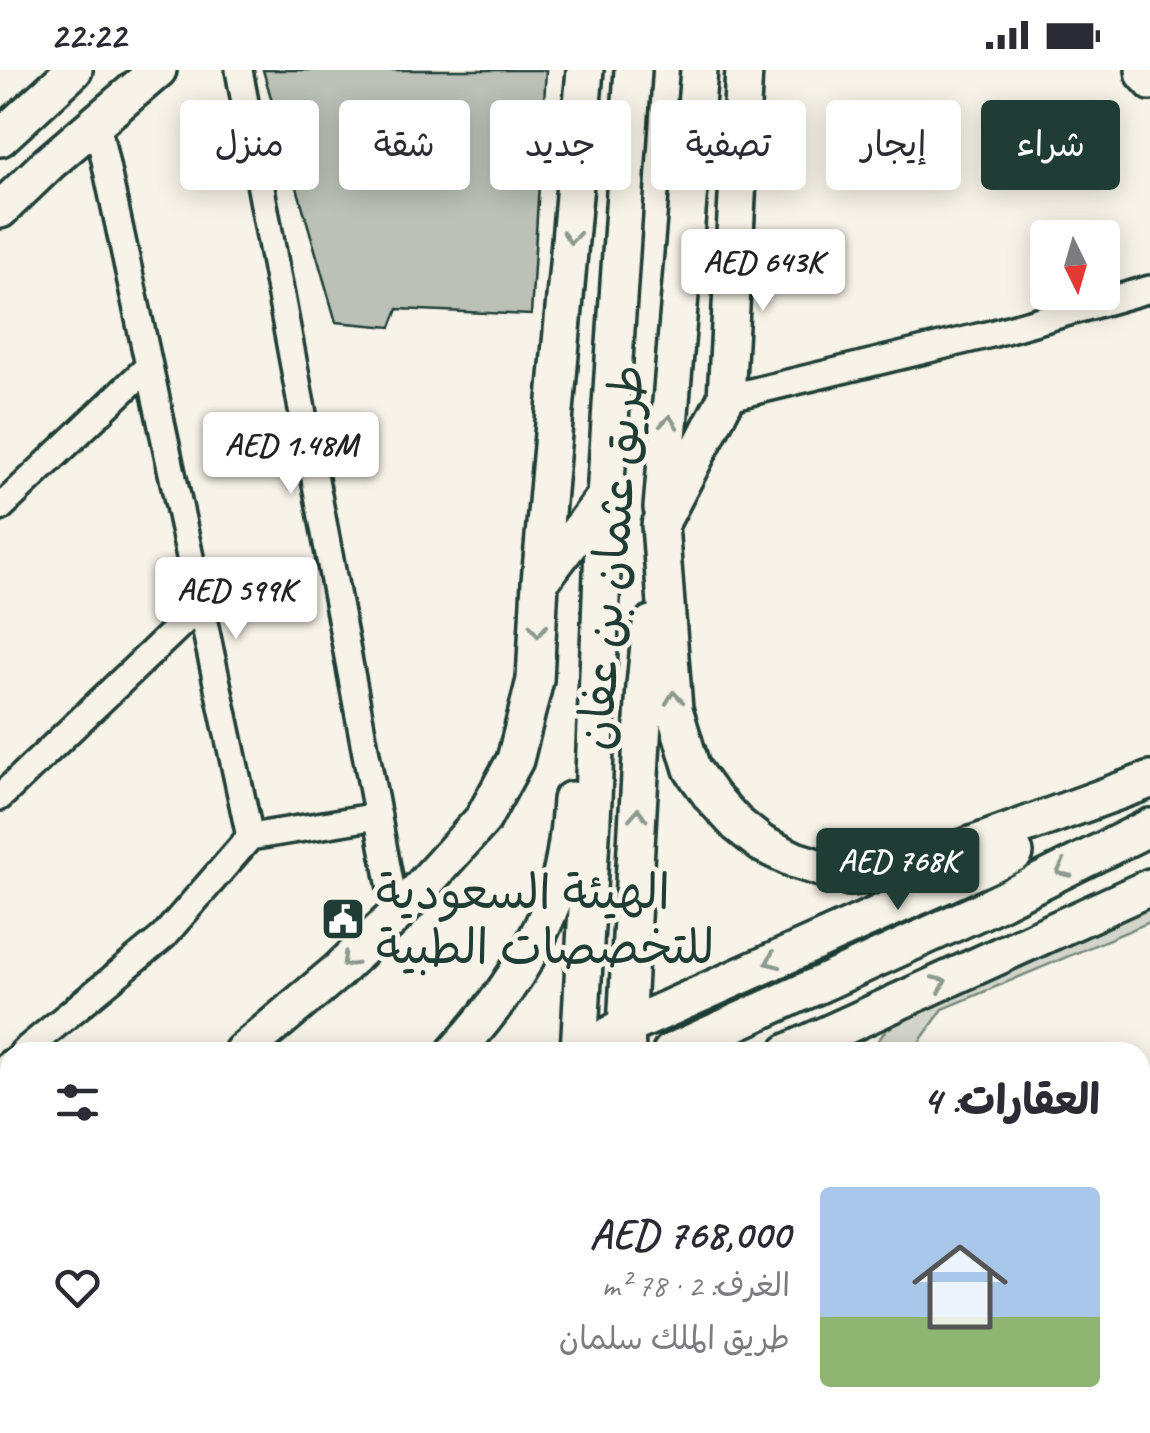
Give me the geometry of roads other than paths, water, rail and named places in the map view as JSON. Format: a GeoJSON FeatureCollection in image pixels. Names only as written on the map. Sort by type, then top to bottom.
{"type":"FeatureCollection","features":[{"type":"Feature","properties":{"kind":"street"},"geometry":{"type":"LineString","coordinates":[[0,138],[74,70]]}},
{"type":"Feature","properties":{"kind":"street"},"geometry":{"type":"LineString","coordinates":[[0,210],[158,70]]}},
{"type":"Feature","properties":{"kind":"street"},"geometry":{"type":"LineString","coordinates":[[240,70],[396,914]]}},
{"type":"Feature","properties":{"kind":"street"},"geometry":{"type":"LineString","coordinates":[[583,100],[586,70]]}},
{"type":"Feature","properties":{"kind":"street","name":"طريق عثمان بن عفان"},"geometry":{"type":"LineString","coordinates":[[631,107],[633,70]]}},
{"type":"Feature","properties":{"kind":"street","name":"طريق عثمان بن عفان"},"geometry":{"type":"LineString","coordinates":[[600,1042],[645,685],[699,70]]}},
{"type":"Feature","properties":{"kind":"street"},"geometry":{"type":"LineString","coordinates":[[744,70],[726,398],[660,526],[674,709],[692,769],[737,824],[762,844],[795,860],[849,877],[896,872],[1150,780]]}},
{"type":"Feature","properties":{"kind":"street"},"geometry":{"type":"LineString","coordinates":[[1138,70],[1150,87]]}},
{"type":"Feature","properties":{"kind":"street"},"geometry":{"type":"LineString","coordinates":[[97,122],[250,837]]}},
{"type":"Feature","properties":{"kind":"street"},"geometry":{"type":"LineString","coordinates":[[254,1042],[338,971],[396,914],[483,819],[515,760],[536,680],[540,582],[574,190]]}},
{"type":"Feature","properties":{"kind":"street","name":"طريق عثمان بن عفان"},"geometry":{"type":"LineString","coordinates":[[599,1042],[593,800],[605,497],[626,190]]}},
{"type":"Feature","properties":{"kind":"street"},"geometry":{"type":"LineString","coordinates":[[726,398],[991,334],[1150,289]]}},
{"type":"Feature","properties":{"kind":"street"},"geometry":{"type":"LineString","coordinates":[[0,508],[149,366]]}},
{"type":"Feature","properties":{"kind":"street"},"geometry":{"type":"LineString","coordinates":[[540,582],[605,497]]}},
{"type":"Feature","properties":{"kind":"street"},"geometry":{"type":"LineString","coordinates":[[464,1042],[525,960],[554,899],[568,836],[577,720],[579,618],[605,497]]}},
{"type":"Feature","properties":{"kind":"street"},"geometry":{"type":"LineString","coordinates":[[0,797],[200,606]]}},
{"type":"Feature","properties":{"kind":"street"},"geometry":{"type":"LineString","coordinates":[[612,1042],[949,881],[1150,796]]}},
{"type":"Feature","properties":{"kind":"street"},"geometry":{"type":"LineString","coordinates":[[34,1042],[163,937],[250,837],[378,816]]}},
{"type":"Feature","properties":{"kind":"street"},"geometry":{"type":"LineString","coordinates":[[694,1042],[1150,827]]}},
{"type":"Feature","properties":{"kind":"street"},"geometry":{"type":"LineString","coordinates":[[810,1042],[1150,887]]}},
{"type":"Feature","properties":{"kind":"street"},"geometry":{"type":"LineString","coordinates":[[835,1042],[888,1007]]}},
{"type":"Feature","properties":{"kind":"place","name":"الهيئة السعودية للتخصصات الطبية"},"geometry":{"type":"Point","coordinates":[343,919]}}]}
